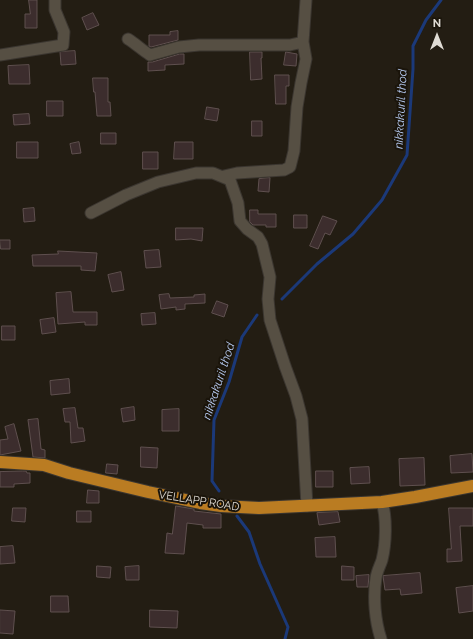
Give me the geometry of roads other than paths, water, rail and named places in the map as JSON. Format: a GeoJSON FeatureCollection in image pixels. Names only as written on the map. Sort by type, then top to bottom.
{"type":"FeatureCollection","features":[{"type":"Feature","properties":{"kind":"main road","name":"VELLAPP ROAD"},"geometry":{"type":"LineString","coordinates":[[0,462],[44,465],[69,473],[148,492],[221,506],[259,508],[382,502],[473,486]]}},
{"type":"Feature","properties":{"kind":"street"},"geometry":{"type":"LineString","coordinates":[[0,55],[63,45],[64,32],[55,10],[55,0]]}},
{"type":"Feature","properties":{"kind":"street"},"geometry":{"type":"LineString","coordinates":[[224,176],[237,173],[284,170],[290,167],[294,151],[297,107],[306,60],[303,42],[306,0]]}},
{"type":"Feature","properties":{"kind":"street"},"geometry":{"type":"LineString","coordinates":[[128,39],[150,55],[179,47],[290,45],[303,42]]}},
{"type":"Feature","properties":{"kind":"street"},"geometry":{"type":"LineString","coordinates":[[91,213],[126,195],[158,182],[196,173],[213,173],[224,176],[230,180],[238,203],[240,221],[246,229],[260,240],[270,278],[268,300],[270,320],[296,396],[302,419],[307,506]]}},
{"type":"Feature","properties":{"kind":"street"},"geometry":{"type":"LineString","coordinates":[[381,639],[376,607],[376,576],[382,560],[385,542],[382,502]]}},
{"type":"Feature","properties":{"kind":"waterway","name":"nikkakuril thod"},"geometry":{"type":"LineString","coordinates":[[282,299],[317,264],[353,234],[382,200],[407,155],[413,69],[413,46],[426,20],[441,0]]}},
{"type":"Feature","properties":{"kind":"waterway","name":"nikkakuril thod"},"geometry":{"type":"LineString","coordinates":[[219,491],[212,481],[214,420],[229,382],[242,337],[257,315]]}},
{"type":"Feature","properties":{"kind":"waterway"},"geometry":{"type":"LineString","coordinates":[[237,516],[249,532],[260,564],[288,627],[285,639]]}}]}
